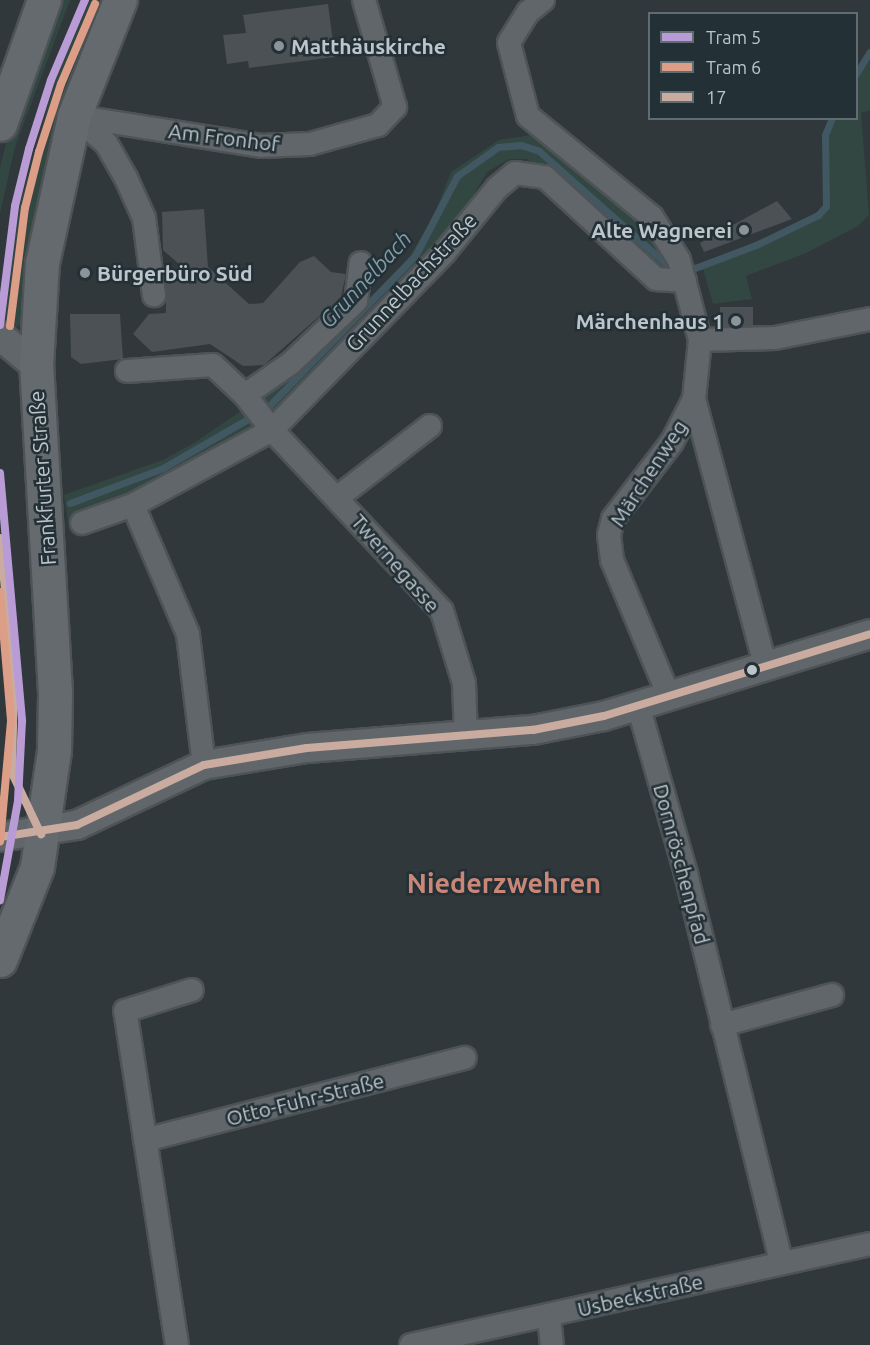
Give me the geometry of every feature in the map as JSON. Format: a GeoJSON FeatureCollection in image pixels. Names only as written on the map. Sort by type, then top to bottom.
{"type":"FeatureCollection","features":[{"type":"Feature","properties":{"kind":"main road"},"geometry":{"type":"LineString","coordinates":[[0,124],[44,0]]}},
{"type":"Feature","properties":{"kind":"main road","name":"Frankfurter Straße"},"geometry":{"type":"LineString","coordinates":[[0,960],[37,867],[54,751],[55,692],[36,366],[42,263],[74,116],[120,0]]}},
{"type":"Feature","properties":{"kind":"street","name":"Am Fronhof"},"geometry":{"type":"LineString","coordinates":[[74,116],[261,146],[310,144],[378,125],[395,107],[363,0]]}},
{"type":"Feature","properties":{"kind":"street"},"geometry":{"type":"LineString","coordinates":[[543,0],[528,12],[509,43],[528,116],[652,217],[683,272],[700,340],[775,338],[870,319]]}},
{"type":"Feature","properties":{"kind":"street"},"geometry":{"type":"LineString","coordinates":[[74,116],[106,143],[126,177],[144,218],[154,295]]}},
{"type":"Feature","properties":{"kind":"street","name":"Grunnelbachstraße"},"geometry":{"type":"LineString","coordinates":[[82,523],[133,504],[270,428],[444,253],[497,188],[515,172],[545,177],[656,279],[683,272]]}},
{"type":"Feature","properties":{"kind":"street"},"geometry":{"type":"LineString","coordinates":[[248,400],[356,301],[361,263]]}},
{"type":"Feature","properties":{"kind":"street"},"geometry":{"type":"LineString","coordinates":[[0,336],[36,366]]}},
{"type":"Feature","properties":{"kind":"street","name":"Märchenweg"},"geometry":{"type":"LineString","coordinates":[[669,696],[612,561],[609,535],[613,519],[672,442],[693,399],[700,340]]}},
{"type":"Feature","properties":{"kind":"street"},"geometry":{"type":"LineString","coordinates":[[0,363],[36,366]]}},
{"type":"Feature","properties":{"kind":"street","name":"Twernegasse"},"geometry":{"type":"LineString","coordinates":[[127,371],[213,365],[248,400],[270,428],[338,497],[442,611],[464,683],[466,737]]}},
{"type":"Feature","properties":{"kind":"street"},"geometry":{"type":"LineString","coordinates":[[693,399],[762,653]]}},
{"type":"Feature","properties":{"kind":"street","name":"Twernegasse"},"geometry":{"type":"LineString","coordinates":[[338,497],[430,426]]}},
{"type":"Feature","properties":{"kind":"street"},"geometry":{"type":"LineString","coordinates":[[133,504],[188,634],[204,765]]}},
{"type":"Feature","properties":{"kind":"street"},"geometry":{"type":"LineString","coordinates":[[0,837],[41,834],[96,818],[204,765],[308,748],[533,730],[638,705],[870,634]]}},
{"type":"Feature","properties":{"kind":"street","name":"Dornröschenpfad"},"geometry":{"type":"LineString","coordinates":[[638,705],[686,874],[781,1262]]}},
{"type":"Feature","properties":{"kind":"street"},"geometry":{"type":"LineString","coordinates":[[177,1345],[125,1011],[192,990]]}},
{"type":"Feature","properties":{"kind":"street"},"geometry":{"type":"LineString","coordinates":[[722,1024],[832,995]]}},
{"type":"Feature","properties":{"kind":"street","name":"Otto-Fuhr-Straße"},"geometry":{"type":"LineString","coordinates":[[145,1140],[465,1058]]}},
{"type":"Feature","properties":{"kind":"street","name":"Usbeckstraße"},"geometry":{"type":"LineString","coordinates":[[411,1345],[549,1317],[781,1262],[870,1244]]}},
{"type":"Feature","properties":{"kind":"street"},"geometry":{"type":"LineString","coordinates":[[549,1317],[552,1345]]}},
{"type":"Feature","properties":{"kind":"green space"},"geometry":{"type":"Polygon","coordinates":[[[59,0],[70,0],[15,147],[0,213],[0,168],[6,144],[59,0]]]}},
{"type":"Feature","properties":{"kind":"green space"},"geometry":{"type":"Polygon","coordinates":[[[90,0],[105,0],[23,322],[11,332],[3,325],[19,207],[55,81],[90,0]]]}},
{"type":"Feature","properties":{"kind":"green space"},"geometry":{"type":"Polygon","coordinates":[[[870,61],[870,110],[861,113],[869,215],[858,226],[806,253],[746,276],[752,299],[713,304],[702,265],[818,215],[827,203],[825,135],[832,120],[858,120],[858,78],[870,61]]]}},
{"type":"Feature","properties":{"kind":"green space"},"geometry":{"type":"Polygon","coordinates":[[[531,135],[623,204],[657,243],[671,266],[669,275],[527,159],[509,159],[487,172],[442,248],[272,430],[157,486],[68,521],[64,495],[163,460],[194,443],[250,405],[330,339],[407,260],[433,218],[451,172],[499,140],[531,135]]]}},
{"type":"Feature","properties":{"kind":"building","name":"Matthäuskirche"},"geometry":{"type":"Polygon","coordinates":[[[328,4],[335,57],[249,68],[248,61],[227,64],[223,35],[246,33],[243,15],[328,4]]]}},
{"type":"Feature","properties":{"kind":"building","name":"Alte Wagnerei"},"geometry":{"type":"Polygon","coordinates":[[[777,201],[792,219],[704,252],[700,243],[777,201]]]}},
{"type":"Feature","properties":{"kind":"building"},"geometry":{"type":"Polygon","coordinates":[[[204,209],[208,267],[249,304],[263,303],[300,262],[314,256],[331,272],[346,274],[341,297],[264,365],[243,366],[210,344],[152,352],[133,334],[149,314],[166,313],[166,280],[179,264],[163,250],[162,212],[204,209]]]}},
{"type":"Feature","properties":{"kind":"building","name":"Märchenhaus 1"},"geometry":{"type":"Polygon","coordinates":[[[720,307],[753,307],[753,326],[720,326],[720,307]]]}},
{"type":"Feature","properties":{"kind":"building"},"geometry":{"type":"Polygon","coordinates":[[[70,314],[120,314],[123,359],[81,364],[71,357],[70,314]]]}},
{"type":"Feature","properties":{"kind":"waterway","name":"Grunnelbach"},"geometry":{"type":"LineString","coordinates":[[858,71],[870,52]]}},
{"type":"Feature","properties":{"kind":"waterway","name":"Grunnelbach"},"geometry":{"type":"LineString","coordinates":[[70,503],[163,468],[267,408],[415,256],[457,176],[498,147],[521,145],[539,151],[665,263],[695,268],[756,245],[818,215],[826,206],[825,135],[831,120]]}},
{"type":"Feature","properties":{"kind":"tram line","name":"5"},"geometry":{"type":"LineString","coordinates":[[0,325],[15,206],[29,149],[51,80],[85,0]]}},
{"type":"Feature","properties":{"kind":"tram line","name":"6"},"geometry":{"type":"LineString","coordinates":[[10,326],[25,208],[39,152],[61,84],[95,4]]}},
{"type":"Feature","properties":{"kind":"tram line","name":"5"},"geometry":{"type":"LineString","coordinates":[[0,473],[22,721],[18,801],[0,900]]}},
{"type":"Feature","properties":{"kind":"tram line","name":"6"},"geometry":{"type":"LineString","coordinates":[[0,592],[11,721],[0,841]]}},
{"type":"Feature","properties":{"kind":"transit line","name":"17"},"geometry":{"type":"LineString","coordinates":[[0,538],[14,683],[12,773],[41,834]]}},
{"type":"Feature","properties":{"kind":"transit line","name":"17"},"geometry":{"type":"LineString","coordinates":[[0,837],[77,825],[204,765],[307,748],[533,730],[604,716],[870,634]]}},
{"type":"Feature","properties":{"kind":"place","name":"Matthäuskirche"},"geometry":{"type":"Point","coordinates":[279,46]}},
{"type":"Feature","properties":{"kind":"place","name":"Alte Wagnerei"},"geometry":{"type":"Point","coordinates":[744,230]}},
{"type":"Feature","properties":{"kind":"place","name":"Bürgerbüro Süd"},"geometry":{"type":"Point","coordinates":[85,273]}},
{"type":"Feature","properties":{"kind":"place","name":"Märchenhaus 1"},"geometry":{"type":"Point","coordinates":[736,321]}},
{"type":"Feature","properties":{"kind":"district","name":"Niederzwehren"},"geometry":{"type":"Point","coordinates":[504,884]}}]}
